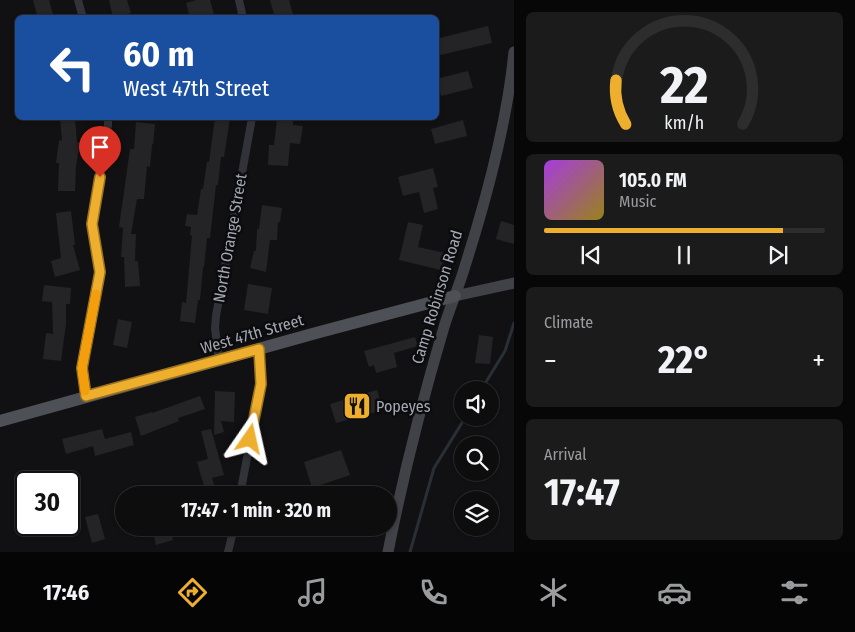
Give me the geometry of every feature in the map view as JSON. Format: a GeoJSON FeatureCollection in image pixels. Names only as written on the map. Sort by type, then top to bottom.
{"type":"FeatureCollection","features":[{"type":"Feature","properties":{"kind":"main road","name":"Camp Robinson Road"},"geometry":{"type":"LineString","coordinates":[[388,552],[417,421],[444,328],[466,264],[500,141],[508,104],[514,52]]}},
{"type":"Feature","properties":{"kind":"main road","name":"West 47th Street"},"geometry":{"type":"LineString","coordinates":[[0,421],[455,296],[514,283]]}},
{"type":"Feature","properties":{"kind":"street"},"geometry":{"type":"LineString","coordinates":[[78,0],[82,15]]}},
{"type":"Feature","properties":{"kind":"street"},"geometry":{"type":"LineString","coordinates":[[239,0],[243,15]]}},
{"type":"Feature","properties":{"kind":"street"},"geometry":{"type":"LineString","coordinates":[[86,396],[82,368],[100,272],[92,224],[108,120]]}},
{"type":"Feature","properties":{"kind":"street","name":"North Orange Street"},"geometry":{"type":"LineString","coordinates":[[219,360],[215,328],[216,316],[252,120]]}},
{"type":"Feature","properties":{"kind":"street"},"geometry":{"type":"LineString","coordinates":[[242,486],[261,384],[259,349]]}},
{"type":"Feature","properties":{"kind":"street"},"geometry":{"type":"LineString","coordinates":[[228,552],[232,536]]}},
{"type":"Feature","properties":{"kind":"building"},"geometry":{"type":"Polygon","coordinates":[[[33,0],[49,0],[53,15],[37,15],[33,0]]]}},
{"type":"Feature","properties":{"kind":"building"},"geometry":{"type":"Polygon","coordinates":[[[109,0],[127,0],[131,13],[112,15],[109,0]]]}},
{"type":"Feature","properties":{"kind":"building"},"geometry":{"type":"Polygon","coordinates":[[[196,0],[210,0],[214,15],[189,15],[186,3],[196,0]]]}},
{"type":"Feature","properties":{"kind":"building"},"geometry":{"type":"Polygon","coordinates":[[[270,0],[289,0],[293,15],[274,15],[270,0]]]}},
{"type":"Feature","properties":{"kind":"building"},"geometry":{"type":"Polygon","coordinates":[[[488,26],[492,43],[439,55],[439,38],[488,26]]]}},
{"type":"Feature","properties":{"kind":"building"},"geometry":{"type":"Polygon","coordinates":[[[468,71],[473,88],[441,96],[439,78],[468,71]]]}},
{"type":"Feature","properties":{"kind":"building"},"geometry":{"type":"Polygon","coordinates":[[[60,120],[75,120],[77,142],[80,143],[76,166],[75,191],[58,191],[59,163],[56,163],[59,140],[62,141],[60,120]]]}},
{"type":"Feature","properties":{"kind":"building"},"geometry":{"type":"Polygon","coordinates":[[[215,120],[230,120],[224,157],[221,157],[218,185],[216,185],[210,238],[207,238],[200,300],[198,300],[195,323],[180,321],[182,302],[186,303],[192,236],[190,235],[191,227],[185,226],[187,214],[197,215],[207,162],[209,162],[215,120]]]}},
{"type":"Feature","properties":{"kind":"building"},"geometry":{"type":"Polygon","coordinates":[[[277,120],[293,121],[293,125],[303,126],[300,144],[290,143],[288,166],[268,165],[269,145],[274,145],[277,120]]]}},
{"type":"Feature","properties":{"kind":"building"},"geometry":{"type":"Polygon","coordinates":[[[463,120],[467,136],[435,144],[431,129],[463,120]]]}},
{"type":"Feature","properties":{"kind":"building"},"geometry":{"type":"Polygon","coordinates":[[[136,122],[155,124],[150,167],[147,166],[144,199],[137,199],[131,234],[136,234],[135,261],[138,261],[140,286],[125,287],[124,257],[121,257],[123,228],[119,227],[130,149],[134,149],[136,122]]]}},
{"type":"Feature","properties":{"kind":"building"},"geometry":{"type":"Polygon","coordinates":[[[433,168],[438,187],[433,188],[438,209],[424,213],[419,192],[403,196],[398,177],[433,168]]]}},
{"type":"Feature","properties":{"kind":"building"},"geometry":{"type":"Polygon","coordinates":[[[262,205],[282,208],[280,222],[278,222],[277,240],[270,240],[266,272],[250,268],[254,251],[256,251],[257,229],[259,229],[262,205]]]}},
{"type":"Feature","properties":{"kind":"building"},"geometry":{"type":"Polygon","coordinates":[[[71,211],[75,245],[73,245],[80,270],[55,277],[51,261],[61,258],[56,213],[71,211]]]}},
{"type":"Feature","properties":{"kind":"building"},"geometry":{"type":"Polygon","coordinates":[[[501,221],[514,225],[514,244],[496,239],[501,221]]]}},
{"type":"Feature","properties":{"kind":"building"},"geometry":{"type":"Polygon","coordinates":[[[408,222],[423,225],[418,247],[445,253],[441,270],[399,260],[408,222]]]}},
{"type":"Feature","properties":{"kind":"building"},"geometry":{"type":"Polygon","coordinates":[[[248,284],[272,288],[268,314],[244,310],[248,284]]]}},
{"type":"Feature","properties":{"kind":"building"},"geometry":{"type":"Polygon","coordinates":[[[44,285],[71,288],[70,304],[66,304],[66,324],[61,361],[43,359],[46,333],[53,334],[52,302],[42,301],[44,285]]]}},
{"type":"Feature","properties":{"kind":"building"},"geometry":{"type":"Polygon","coordinates":[[[118,319],[132,322],[127,348],[113,345],[118,319]]]}},
{"type":"Feature","properties":{"kind":"building"},"geometry":{"type":"Polygon","coordinates":[[[479,335],[493,337],[490,364],[475,363],[479,335]]]}},
{"type":"Feature","properties":{"kind":"building"},"geometry":{"type":"Polygon","coordinates":[[[415,337],[418,346],[394,353],[397,367],[376,373],[374,365],[369,367],[364,351],[415,337]]]}},
{"type":"Feature","properties":{"kind":"building"},"geometry":{"type":"Polygon","coordinates":[[[377,390],[383,410],[336,423],[330,404],[377,390]]]}},
{"type":"Feature","properties":{"kind":"building"},"geometry":{"type":"Polygon","coordinates":[[[215,391],[235,392],[234,422],[221,421],[224,432],[214,435],[215,391]]]}},
{"type":"Feature","properties":{"kind":"building"},"geometry":{"type":"Polygon","coordinates":[[[200,396],[205,409],[178,418],[179,421],[141,436],[135,417],[200,396]]]}},
{"type":"Feature","properties":{"kind":"building"},"geometry":{"type":"Polygon","coordinates":[[[102,429],[105,439],[131,432],[134,445],[95,456],[93,446],[66,454],[62,439],[102,429]]]}},
{"type":"Feature","properties":{"kind":"building"},"geometry":{"type":"Polygon","coordinates":[[[211,429],[224,475],[212,478],[214,486],[204,486],[197,462],[208,459],[201,431],[211,429]]]}},
{"type":"Feature","properties":{"kind":"building"},"geometry":{"type":"Polygon","coordinates":[[[341,450],[350,475],[318,486],[311,486],[304,462],[341,450]]]}},
{"type":"Feature","properties":{"kind":"building"},"geometry":{"type":"Polygon","coordinates":[[[98,514],[105,539],[92,543],[85,517],[98,514]]]}},
{"type":"Feature","properties":{"kind":"building"},"geometry":{"type":"Polygon","coordinates":[[[154,536],[172,536],[173,540],[156,545],[154,536]]]}},
{"type":"Feature","properties":{"kind":"waterway"},"geometry":{"type":"LineString","coordinates":[[487,381],[505,351],[514,323]]}},
{"type":"Feature","properties":{"kind":"waterway"},"geometry":{"type":"LineString","coordinates":[[410,552],[434,468],[460,426]]}},
{"type":"Feature","properties":{"kind":"slow traffic"},"geometry":{"type":"LineString","coordinates":[[85,391],[82,368],[96,294]]}},
{"type":"Feature","properties":{"kind":"place","name":"Popeyes"},"geometry":{"type":"Point","coordinates":[357,406]}},
{"type":"Feature","properties":{"kind":"route"},"geometry":{"type":"LineString","coordinates":[[100,177],[92,224],[100,272],[82,368],[86,396],[259,349],[261,384],[250,439]]}}]}
